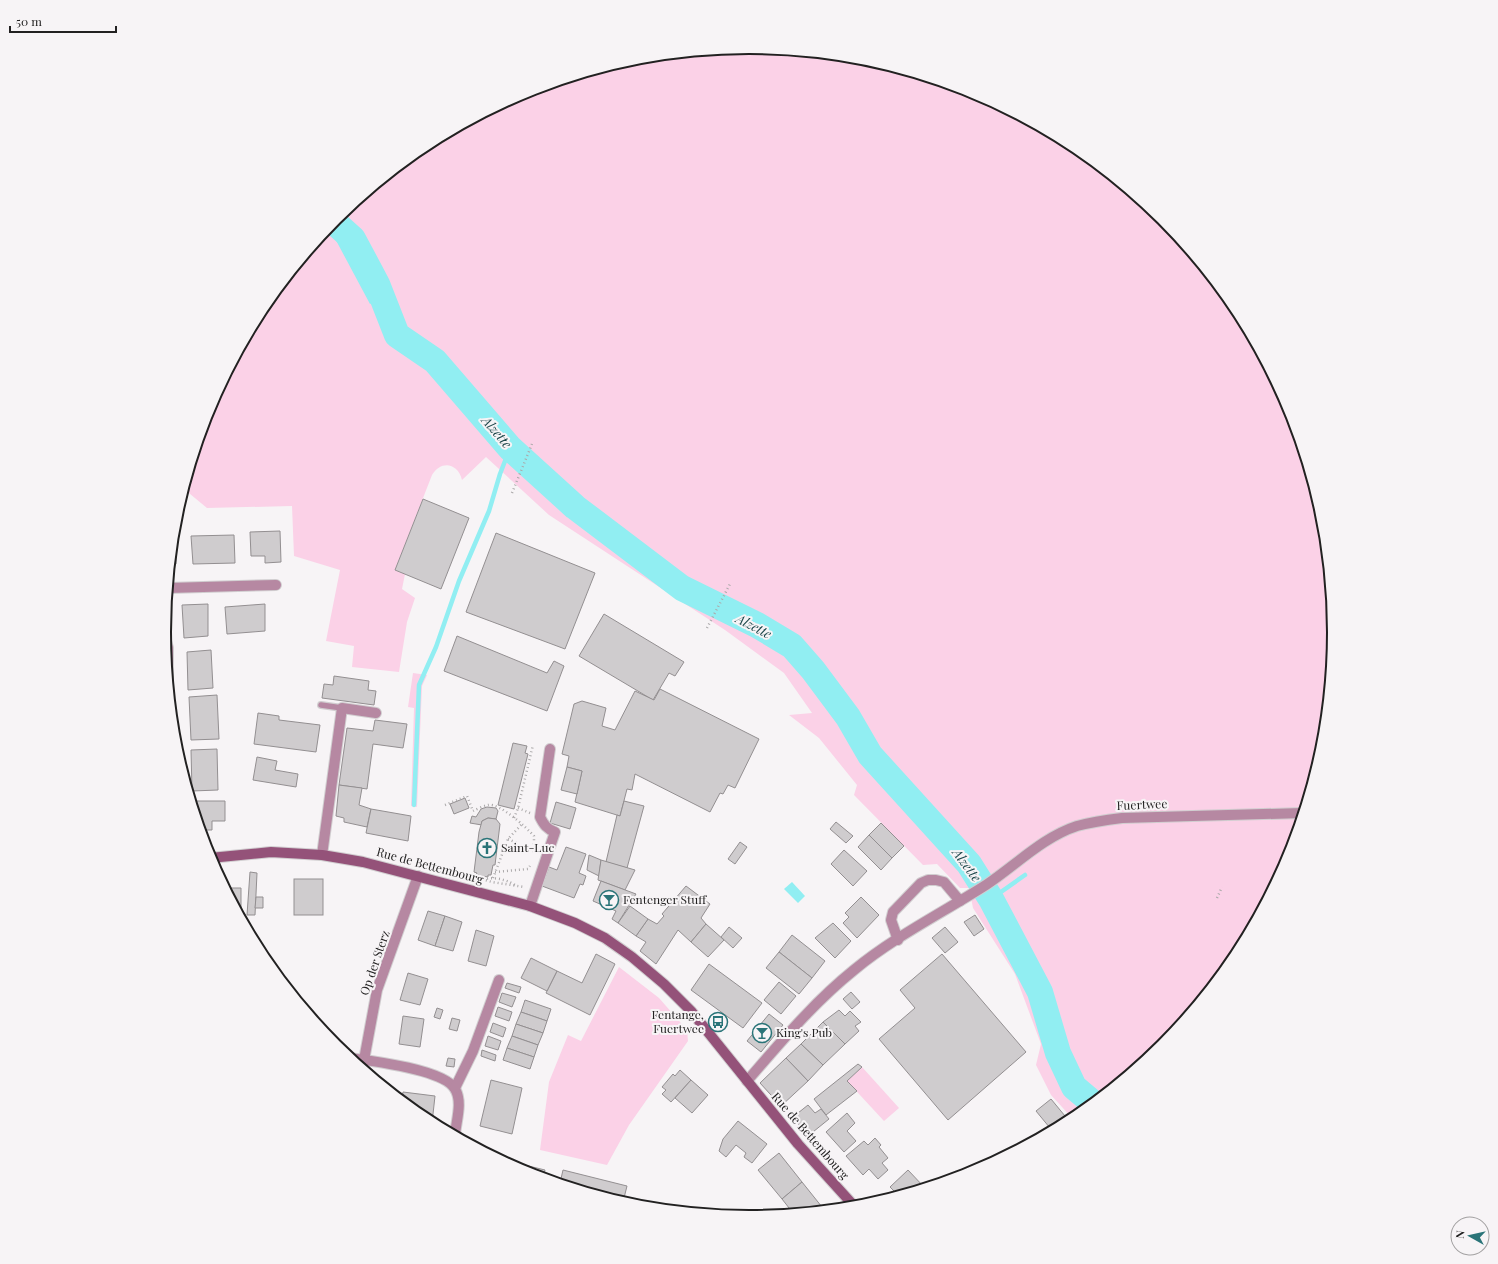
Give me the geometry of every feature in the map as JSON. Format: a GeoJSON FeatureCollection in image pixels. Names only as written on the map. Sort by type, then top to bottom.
{"type":"FeatureCollection","features":[{"type":"Feature","properties":{"kind":"main road","name":"Rue de Bettembourg"},"geometry":{"type":"LineString","coordinates":[[217,857],[271,852],[322,855],[363,862],[530,906],[575,923],[605,938],[632,957],[664,984],[691,1011],[746,1081],[848,1201]]}},
{"type":"Feature","properties":{"kind":"street"},"geometry":{"type":"LineString","coordinates":[[173,588],[276,585]]}},
{"type":"Feature","properties":{"kind":"street"},"geometry":{"type":"LineString","coordinates":[[322,855],[342,708],[376,713]]}},
{"type":"Feature","properties":{"kind":"street"},"geometry":{"type":"LineString","coordinates":[[530,906],[555,832],[548,829],[543,824],[540,817],[550,749]]}},
{"type":"Feature","properties":{"kind":"street","name":"Fuertwee"},"geometry":{"type":"LineString","coordinates":[[963,899],[999,876],[1042,844],[1060,834],[1096,821],[1122,818],[1297,813]]}},
{"type":"Feature","properties":{"kind":"street","name":"Op der Sterz"},"geometry":{"type":"LineString","coordinates":[[364,1060],[377,990],[418,876]]}},
{"type":"Feature","properties":{"kind":"street"},"geometry":{"type":"LineString","coordinates":[[746,1081],[797,1022],[822,997],[855,969],[963,899],[944,882],[928,880],[921,883],[893,912],[891,920],[898,940]]}},
{"type":"Feature","properties":{"kind":"street"},"geometry":{"type":"LineString","coordinates":[[456,1130],[459,1106],[455,1088],[472,1051],[499,980]]}},
{"type":"Feature","properties":{"kind":"street"},"geometry":{"type":"LineString","coordinates":[[360,1059],[399,1066],[442,1077],[455,1088]]}},
{"type":"Feature","properties":{"kind":"lane"},"geometry":{"type":"LineString","coordinates":[[321,705],[342,708]]}},
{"type":"Feature","properties":{"kind":"path"},"geometry":{"type":"LineString","coordinates":[[512,493],[532,444]]}},
{"type":"Feature","properties":{"kind":"path"},"geometry":{"type":"LineString","coordinates":[[707,628],[730,584]]}},
{"type":"Feature","properties":{"kind":"path"},"geometry":{"type":"LineString","coordinates":[[514,818],[518,808],[533,744]]}},
{"type":"Feature","properties":{"kind":"path"},"geometry":{"type":"LineString","coordinates":[[445,805],[466,796],[473,811],[488,805],[497,807],[522,824],[534,836],[535,850],[533,856]]}},
{"type":"Feature","properties":{"kind":"path"},"geometry":{"type":"LineString","coordinates":[[493,878],[508,840],[522,824]]}},
{"type":"Feature","properties":{"kind":"path"},"geometry":{"type":"LineString","coordinates":[[508,840],[517,843]]}},
{"type":"Feature","properties":{"kind":"path"},"geometry":{"type":"LineString","coordinates":[[528,847],[535,850]]}},
{"type":"Feature","properties":{"kind":"path"},"geometry":{"type":"LineString","coordinates":[[495,872],[528,869],[532,861]]}},
{"type":"Feature","properties":{"kind":"path"},"geometry":{"type":"LineString","coordinates":[[436,866],[507,886],[515,885]]}},
{"type":"Feature","properties":{"kind":"path"},"geometry":{"type":"LineString","coordinates":[[482,879],[493,878],[509,881],[515,885],[526,888]]}},
{"type":"Feature","properties":{"kind":"path"},"geometry":{"type":"LineString","coordinates":[[1217,898],[1222,887]]}},
{"type":"Feature","properties":{"kind":"shaded area"},"geometry":{"type":"Polygon","coordinates":[[[749,54],[787,55],[862,65],[935,85],[970,98],[1038,131],[1070,151],[1101,173],[1158,223],[1208,280],[1230,311],[1250,343],[1283,411],[1307,482],[1316,519],[1326,594],[1327,632],[1326,670],[1316,745],[1296,818],[1283,853],[1250,921],[1230,953],[1208,984],[1158,1041],[1101,1091],[1068,1114],[1051,1095],[1036,1065],[1041,1044],[1015,974],[973,908],[969,888],[960,888],[937,864],[923,865],[854,795],[857,785],[819,738],[789,715],[812,713],[784,673],[725,630],[549,515],[486,457],[462,480],[457,470],[449,466],[440,467],[432,475],[395,570],[405,574],[402,589],[415,598],[407,622],[399,672],[352,667],[354,646],[326,641],[340,570],[294,556],[292,506],[207,508],[188,493],[202,446],[215,411],[248,343],[268,311],[290,280],[334,230],[366,238],[343,220],[397,173],[428,151],[460,131],[493,114],[528,98],[563,85],[636,65],[711,55],[749,54]]]}},
{"type":"Feature","properties":{"kind":"shaded area"},"geometry":{"type":"Polygon","coordinates":[[[413,673],[427,675],[422,686],[417,807],[411,806],[414,708],[408,707],[413,673]]]}},
{"type":"Feature","properties":{"kind":"shaded area"},"geometry":{"type":"Polygon","coordinates":[[[619,967],[659,998],[687,1030],[688,1041],[629,1125],[607,1165],[540,1150],[549,1082],[568,1035],[581,1041],[619,967]]]}},
{"type":"Feature","properties":{"kind":"shaded area"},"geometry":{"type":"Polygon","coordinates":[[[862,1067],[899,1108],[884,1121],[847,1081],[862,1067]]]}},
{"type":"Feature","properties":{"kind":"water"},"geometry":{"type":"Polygon","coordinates":[[[343,220],[366,238],[394,295],[370,304],[332,232],[343,220]]]}},
{"type":"Feature","properties":{"kind":"water"},"geometry":{"type":"Polygon","coordinates":[[[792,882],[805,896],[798,903],[784,889],[792,882]]]}},
{"type":"Feature","properties":{"kind":"building"},"geometry":{"type":"Polygon","coordinates":[[[423,499],[469,518],[441,589],[395,570],[423,499]]]}},
{"type":"Feature","properties":{"kind":"building"},"geometry":{"type":"Polygon","coordinates":[[[280,531],[281,562],[265,563],[265,556],[251,556],[250,532],[280,531]]]}},
{"type":"Feature","properties":{"kind":"building"},"geometry":{"type":"Polygon","coordinates":[[[496,533],[595,573],[565,649],[466,612],[496,533]]]}},
{"type":"Feature","properties":{"kind":"building"},"geometry":{"type":"Polygon","coordinates":[[[234,535],[235,563],[193,564],[191,536],[234,535]]]}},
{"type":"Feature","properties":{"kind":"building"},"geometry":{"type":"Polygon","coordinates":[[[208,604],[208,636],[184,638],[182,605],[208,604]]]}},
{"type":"Feature","properties":{"kind":"building"},"geometry":{"type":"Polygon","coordinates":[[[265,604],[265,631],[227,634],[225,607],[265,604]]]}},
{"type":"Feature","properties":{"kind":"building"},"geometry":{"type":"Polygon","coordinates":[[[604,614],[684,662],[675,676],[669,673],[653,700],[579,656],[604,614]]]}},
{"type":"Feature","properties":{"kind":"building"},"geometry":{"type":"Polygon","coordinates":[[[457,636],[547,673],[554,661],[564,666],[547,711],[444,671],[457,636]]]}},
{"type":"Feature","properties":{"kind":"building"},"geometry":{"type":"Polygon","coordinates":[[[211,650],[213,688],[188,690],[187,652],[211,650]]]}},
{"type":"Feature","properties":{"kind":"building"},"geometry":{"type":"Polygon","coordinates":[[[334,676],[369,681],[368,690],[376,691],[374,705],[322,698],[324,684],[333,685],[334,676]]]}},
{"type":"Feature","properties":{"kind":"building"},"geometry":{"type":"Polygon","coordinates":[[[660,689],[759,739],[735,788],[728,785],[723,794],[720,793],[710,812],[635,774],[632,790],[627,789],[620,816],[575,802],[582,771],[567,767],[569,756],[562,754],[574,704],[582,701],[606,708],[602,726],[615,730],[635,691],[654,700],[660,689]]]}},
{"type":"Feature","properties":{"kind":"building"},"geometry":{"type":"Polygon","coordinates":[[[217,695],[219,739],[191,740],[189,697],[217,695]]]}},
{"type":"Feature","properties":{"kind":"building"},"geometry":{"type":"Polygon","coordinates":[[[258,713],[279,716],[279,720],[320,725],[316,752],[254,744],[258,713]]]}},
{"type":"Feature","properties":{"kind":"building"},"geometry":{"type":"Polygon","coordinates":[[[375,720],[407,724],[403,748],[373,744],[367,789],[339,785],[347,728],[373,731],[375,720]]]}},
{"type":"Feature","properties":{"kind":"building"},"geometry":{"type":"Polygon","coordinates":[[[513,743],[527,746],[525,753],[528,754],[514,809],[498,805],[513,743]]]}},
{"type":"Feature","properties":{"kind":"building"},"geometry":{"type":"Polygon","coordinates":[[[217,749],[218,790],[194,791],[192,785],[191,750],[217,749]]]}},
{"type":"Feature","properties":{"kind":"building"},"geometry":{"type":"Polygon","coordinates":[[[257,757],[277,761],[275,770],[298,774],[296,787],[253,780],[257,757]]]}},
{"type":"Feature","properties":{"kind":"building"},"geometry":{"type":"Polygon","coordinates":[[[567,767],[582,771],[577,794],[561,790],[567,767]]]}},
{"type":"Feature","properties":{"kind":"building"},"geometry":{"type":"Polygon","coordinates":[[[339,785],[362,788],[359,805],[371,809],[367,827],[344,822],[344,818],[336,816],[339,785]]]}},
{"type":"Feature","properties":{"kind":"building"},"geometry":{"type":"Polygon","coordinates":[[[465,798],[469,808],[454,814],[450,804],[465,798]]]}},
{"type":"Feature","properties":{"kind":"building"},"geometry":{"type":"Polygon","coordinates":[[[197,801],[225,801],[225,821],[212,821],[212,830],[206,830],[197,801]]]}},
{"type":"Feature","properties":{"kind":"building"},"geometry":{"type":"Polygon","coordinates":[[[624,801],[644,806],[627,868],[606,862],[617,815],[620,816],[624,801]]]}},
{"type":"Feature","properties":{"kind":"building"},"geometry":{"type":"Polygon","coordinates":[[[556,802],[576,808],[570,829],[550,823],[556,802]]]}},
{"type":"Feature","properties":{"kind":"building"},"geometry":{"type":"Polygon","coordinates":[[[487,807],[496,808],[498,811],[496,819],[488,818],[482,821],[482,825],[470,823],[472,816],[476,817],[481,809],[487,807]]]}},
{"type":"Feature","properties":{"kind":"building"},"geometry":{"type":"Polygon","coordinates":[[[371,809],[411,816],[408,841],[366,833],[371,809]]]}},
{"type":"Feature","properties":{"kind":"building","name":"Saint-Luc"},"geometry":{"type":"Polygon","coordinates":[[[488,818],[496,819],[500,824],[495,865],[493,865],[491,875],[488,875],[488,877],[476,875],[477,873],[474,872],[479,832],[482,821],[488,818]]]}},
{"type":"Feature","properties":{"kind":"building"},"geometry":{"type":"Polygon","coordinates":[[[836,822],[853,836],[846,843],[830,829],[836,822]]]}},
{"type":"Feature","properties":{"kind":"building"},"geometry":{"type":"Polygon","coordinates":[[[881,823],[904,846],[892,858],[869,835],[881,823]]]}},
{"type":"Feature","properties":{"kind":"building"},"geometry":{"type":"Polygon","coordinates":[[[869,835],[892,858],[881,870],[858,847],[869,835]]]}},
{"type":"Feature","properties":{"kind":"building"},"geometry":{"type":"Polygon","coordinates":[[[740,842],[747,847],[735,864],[728,859],[740,842]]]}},
{"type":"Feature","properties":{"kind":"building"},"geometry":{"type":"Polygon","coordinates":[[[566,847],[586,854],[579,873],[586,876],[583,885],[580,884],[574,898],[542,886],[549,867],[557,870],[566,847]]]}},
{"type":"Feature","properties":{"kind":"building"},"geometry":{"type":"Polygon","coordinates":[[[844,850],[867,871],[853,886],[831,864],[844,850]]]}},
{"type":"Feature","properties":{"kind":"building"},"geometry":{"type":"Polygon","coordinates":[[[589,855],[601,860],[599,876],[587,870],[589,855]]]}},
{"type":"Feature","properties":{"kind":"building"},"geometry":{"type":"Polygon","coordinates":[[[601,860],[635,870],[625,890],[598,880],[601,860]]]}},
{"type":"Feature","properties":{"kind":"building"},"geometry":{"type":"Polygon","coordinates":[[[250,872],[257,873],[255,915],[247,915],[250,872]]]}},
{"type":"Feature","properties":{"kind":"building"},"geometry":{"type":"Polygon","coordinates":[[[294,879],[323,879],[323,915],[294,915],[294,879]]]}},
{"type":"Feature","properties":{"kind":"building"},"geometry":{"type":"Polygon","coordinates":[[[601,881],[636,894],[618,923],[612,919],[616,911],[593,901],[601,881]]]}},
{"type":"Feature","properties":{"kind":"building"},"geometry":{"type":"Polygon","coordinates":[[[686,886],[710,904],[701,918],[706,924],[691,942],[678,930],[656,964],[640,951],[646,942],[636,936],[648,919],[657,924],[664,916],[662,914],[686,886]]]}},
{"type":"Feature","properties":{"kind":"building"},"geometry":{"type":"Polygon","coordinates":[[[231,888],[241,888],[241,907],[231,888]]]}},
{"type":"Feature","properties":{"kind":"building"},"geometry":{"type":"Polygon","coordinates":[[[256,897],[263,897],[263,908],[255,908],[256,897]]]}},
{"type":"Feature","properties":{"kind":"building"},"geometry":{"type":"Polygon","coordinates":[[[861,897],[879,915],[857,938],[843,923],[849,917],[845,913],[861,897]]]}},
{"type":"Feature","properties":{"kind":"building"},"geometry":{"type":"Polygon","coordinates":[[[630,906],[648,919],[636,936],[618,923],[630,906]]]}},
{"type":"Feature","properties":{"kind":"building"},"geometry":{"type":"Polygon","coordinates":[[[428,911],[445,916],[435,946],[418,940],[428,911]]]}},
{"type":"Feature","properties":{"kind":"building"},"geometry":{"type":"Polygon","coordinates":[[[975,915],[984,929],[974,936],[964,922],[975,915]]]}},
{"type":"Feature","properties":{"kind":"building"},"geometry":{"type":"Polygon","coordinates":[[[445,916],[462,922],[453,951],[435,946],[445,916]]]}},
{"type":"Feature","properties":{"kind":"building"},"geometry":{"type":"Polygon","coordinates":[[[833,923],[851,941],[835,958],[815,938],[833,923]]]}},
{"type":"Feature","properties":{"kind":"building"},"geometry":{"type":"Polygon","coordinates":[[[706,924],[724,940],[708,957],[691,942],[706,924]]]}},
{"type":"Feature","properties":{"kind":"building"},"geometry":{"type":"Polygon","coordinates":[[[729,927],[742,938],[733,948],[721,937],[729,927]]]}},
{"type":"Feature","properties":{"kind":"building"},"geometry":{"type":"Polygon","coordinates":[[[945,927],[958,942],[945,953],[932,938],[945,927]]]}},
{"type":"Feature","properties":{"kind":"building"},"geometry":{"type":"Polygon","coordinates":[[[476,930],[494,936],[486,966],[468,961],[476,930]]]}},
{"type":"Feature","properties":{"kind":"building"},"geometry":{"type":"Polygon","coordinates":[[[792,935],[825,961],[812,978],[779,952],[792,935]]]}},
{"type":"Feature","properties":{"kind":"building"},"geometry":{"type":"Polygon","coordinates":[[[779,952],[812,978],[799,994],[766,968],[779,952]]]}},
{"type":"Feature","properties":{"kind":"building"},"geometry":{"type":"Polygon","coordinates":[[[596,954],[615,964],[590,1015],[546,993],[557,971],[582,983],[596,954]]]}},
{"type":"Feature","properties":{"kind":"building"},"geometry":{"type":"Polygon","coordinates":[[[942,954],[1026,1052],[948,1120],[879,1039],[915,1008],[900,990],[942,954]]]}},
{"type":"Feature","properties":{"kind":"building"},"geometry":{"type":"Polygon","coordinates":[[[531,958],[557,971],[547,991],[521,978],[531,958]]]}},
{"type":"Feature","properties":{"kind":"building"},"geometry":{"type":"Polygon","coordinates":[[[709,964],[762,1003],[743,1028],[691,990],[709,964]]]}},
{"type":"Feature","properties":{"kind":"building"},"geometry":{"type":"Polygon","coordinates":[[[408,973],[428,979],[420,1005],[400,1000],[408,973]]]}},
{"type":"Feature","properties":{"kind":"building"},"geometry":{"type":"Polygon","coordinates":[[[779,982],[796,996],[781,1014],[764,1000],[779,982]]]}},
{"type":"Feature","properties":{"kind":"building"},"geometry":{"type":"Polygon","coordinates":[[[507,983],[521,987],[519,993],[505,988],[507,983]]]}},
{"type":"Feature","properties":{"kind":"building"},"geometry":{"type":"Polygon","coordinates":[[[851,992],[860,1002],[852,1009],[843,999],[851,992]]]}},
{"type":"Feature","properties":{"kind":"building"},"geometry":{"type":"Polygon","coordinates":[[[502,993],[516,997],[512,1007],[499,1002],[502,993]]]}},
{"type":"Feature","properties":{"kind":"building"},"geometry":{"type":"Polygon","coordinates":[[[525,1000],[551,1009],[547,1021],[521,1012],[525,1000]]]}},
{"type":"Feature","properties":{"kind":"building"},"geometry":{"type":"Polygon","coordinates":[[[498,1007],[512,1012],[509,1021],[495,1016],[498,1007]]]}},
{"type":"Feature","properties":{"kind":"building"},"geometry":{"type":"Polygon","coordinates":[[[437,1008],[443,1010],[440,1019],[434,1017],[437,1008]]]}},
{"type":"Feature","properties":{"kind":"building"},"geometry":{"type":"Polygon","coordinates":[[[839,1010],[845,1016],[850,1011],[861,1022],[855,1026],[859,1031],[845,1044],[823,1022],[839,1010]]]}},
{"type":"Feature","properties":{"kind":"building"},"geometry":{"type":"Polygon","coordinates":[[[521,1012],[547,1021],[543,1033],[516,1024],[521,1012]]]}},
{"type":"Feature","properties":{"kind":"building"},"geometry":{"type":"Polygon","coordinates":[[[769,1014],[783,1025],[761,1052],[747,1041],[769,1014]]]}},
{"type":"Feature","properties":{"kind":"building"},"geometry":{"type":"Polygon","coordinates":[[[403,1016],[424,1019],[420,1047],[399,1044],[403,1016]]]}},
{"type":"Feature","properties":{"kind":"building"},"geometry":{"type":"Polygon","coordinates":[[[452,1018],[460,1020],[457,1031],[449,1029],[452,1018]]]}},
{"type":"Feature","properties":{"kind":"building"},"geometry":{"type":"Polygon","coordinates":[[[823,1022],[845,1044],[823,1065],[801,1044],[823,1022]]]}},
{"type":"Feature","properties":{"kind":"building"},"geometry":{"type":"Polygon","coordinates":[[[493,1023],[506,1028],[503,1037],[490,1032],[493,1023]]]}},
{"type":"Feature","properties":{"kind":"building"},"geometry":{"type":"Polygon","coordinates":[[[516,1024],[543,1033],[538,1045],[512,1036],[516,1024]]]}},
{"type":"Feature","properties":{"kind":"building"},"geometry":{"type":"Polygon","coordinates":[[[488,1036],[501,1041],[498,1050],[485,1046],[488,1036]]]}},
{"type":"Feature","properties":{"kind":"building"},"geometry":{"type":"Polygon","coordinates":[[[512,1036],[538,1045],[534,1057],[507,1048],[512,1036]]]}},
{"type":"Feature","properties":{"kind":"building"},"geometry":{"type":"Polygon","coordinates":[[[801,1044],[823,1065],[808,1081],[786,1058],[801,1044]]]}},
{"type":"Feature","properties":{"kind":"building"},"geometry":{"type":"Polygon","coordinates":[[[507,1048],[534,1057],[530,1069],[503,1060],[507,1048]]]}},
{"type":"Feature","properties":{"kind":"building"},"geometry":{"type":"Polygon","coordinates":[[[482,1050],[496,1055],[495,1061],[481,1056],[482,1050]]]}},
{"type":"Feature","properties":{"kind":"building"},"geometry":{"type":"Polygon","coordinates":[[[448,1058],[455,1059],[454,1067],[446,1066],[448,1058]]]}},
{"type":"Feature","properties":{"kind":"building"},"geometry":{"type":"Polygon","coordinates":[[[786,1058],[808,1081],[781,1106],[760,1083],[786,1058]]]}},
{"type":"Feature","properties":{"kind":"building"},"geometry":{"type":"Polygon","coordinates":[[[858,1064],[862,1067],[847,1081],[857,1091],[826,1115],[814,1099],[858,1064]]]}},
{"type":"Feature","properties":{"kind":"building"},"geometry":{"type":"Polygon","coordinates":[[[680,1070],[691,1080],[671,1102],[662,1094],[666,1090],[662,1087],[673,1074],[675,1076],[680,1070]]]}},
{"type":"Feature","properties":{"kind":"building"},"geometry":{"type":"Polygon","coordinates":[[[491,1080],[522,1088],[512,1134],[480,1126],[491,1080]]]}},
{"type":"Feature","properties":{"kind":"building"},"geometry":{"type":"Polygon","coordinates":[[[691,1080],[708,1095],[692,1113],[675,1098],[691,1080]]]}},
{"type":"Feature","properties":{"kind":"building"},"geometry":{"type":"Polygon","coordinates":[[[403,1092],[435,1096],[433,1116],[428,1113],[403,1095],[403,1092]]]}},
{"type":"Feature","properties":{"kind":"building"},"geometry":{"type":"Polygon","coordinates":[[[1051,1099],[1065,1116],[1049,1126],[1036,1111],[1051,1099]]]}},
{"type":"Feature","properties":{"kind":"building"},"geometry":{"type":"Polygon","coordinates":[[[808,1105],[815,1113],[821,1109],[829,1119],[808,1136],[793,1117],[808,1105]]]}},
{"type":"Feature","properties":{"kind":"building"},"geometry":{"type":"Polygon","coordinates":[[[847,1113],[855,1123],[847,1131],[856,1141],[844,1152],[826,1132],[847,1113]]]}},
{"type":"Feature","properties":{"kind":"building"},"geometry":{"type":"Polygon","coordinates":[[[738,1121],[767,1144],[752,1163],[744,1157],[746,1153],[736,1145],[726,1157],[719,1151],[723,1139],[738,1121]]]}},
{"type":"Feature","properties":{"kind":"building"},"geometry":{"type":"Polygon","coordinates":[[[875,1138],[881,1145],[879,1147],[888,1158],[882,1163],[888,1170],[878,1179],[869,1169],[863,1175],[846,1156],[864,1141],[868,1145],[875,1138]]]}},
{"type":"Feature","properties":{"kind":"building"},"geometry":{"type":"Polygon","coordinates":[[[779,1153],[802,1182],[782,1199],[758,1170],[779,1153]]]}},
{"type":"Feature","properties":{"kind":"building"},"geometry":{"type":"Polygon","coordinates":[[[527,1166],[545,1170],[544,1172],[527,1166]]]}},
{"type":"Feature","properties":{"kind":"building"},"geometry":{"type":"Polygon","coordinates":[[[563,1170],[627,1186],[624,1196],[561,1178],[563,1170]]]}},
{"type":"Feature","properties":{"kind":"building"},"geometry":{"type":"Polygon","coordinates":[[[908,1170],[921,1183],[894,1191],[890,1187],[908,1170]]]}},
{"type":"Feature","properties":{"kind":"building"},"geometry":{"type":"Polygon","coordinates":[[[802,1182],[821,1205],[790,1209],[782,1199],[802,1182]]]}},
{"type":"Feature","properties":{"kind":"waterway","name":"Alzette"},"geometry":{"type":"LineString","coordinates":[[338,225],[353,239],[377,284],[397,335],[435,361],[510,448],[575,507],[682,588],[757,625],[792,646],[813,670],[848,717],[870,755],[969,864],[991,899],[1040,992],[1058,1053],[1074,1087],[1089,1100]]}},
{"type":"Feature","properties":{"kind":"waterway"},"geometry":{"type":"LineString","coordinates":[[414,805],[419,685],[436,647],[459,581],[489,511],[500,474],[510,448]]}},
{"type":"Feature","properties":{"kind":"waterway"},"geometry":{"type":"LineString","coordinates":[[991,899],[1025,875]]}},
{"type":"Feature","properties":{"kind":"place","name":"Saint-Luc"},"geometry":{"type":"Point","coordinates":[487,848]}},
{"type":"Feature","properties":{"kind":"place","name":"Fentenger Stuff"},"geometry":{"type":"Point","coordinates":[609,900]}},
{"type":"Feature","properties":{"kind":"place","name":"Fentange, Fuertwee"},"geometry":{"type":"Point","coordinates":[718,1022]}},
{"type":"Feature","properties":{"kind":"place","name":"King's Pub"},"geometry":{"type":"Point","coordinates":[762,1033]}}]}
